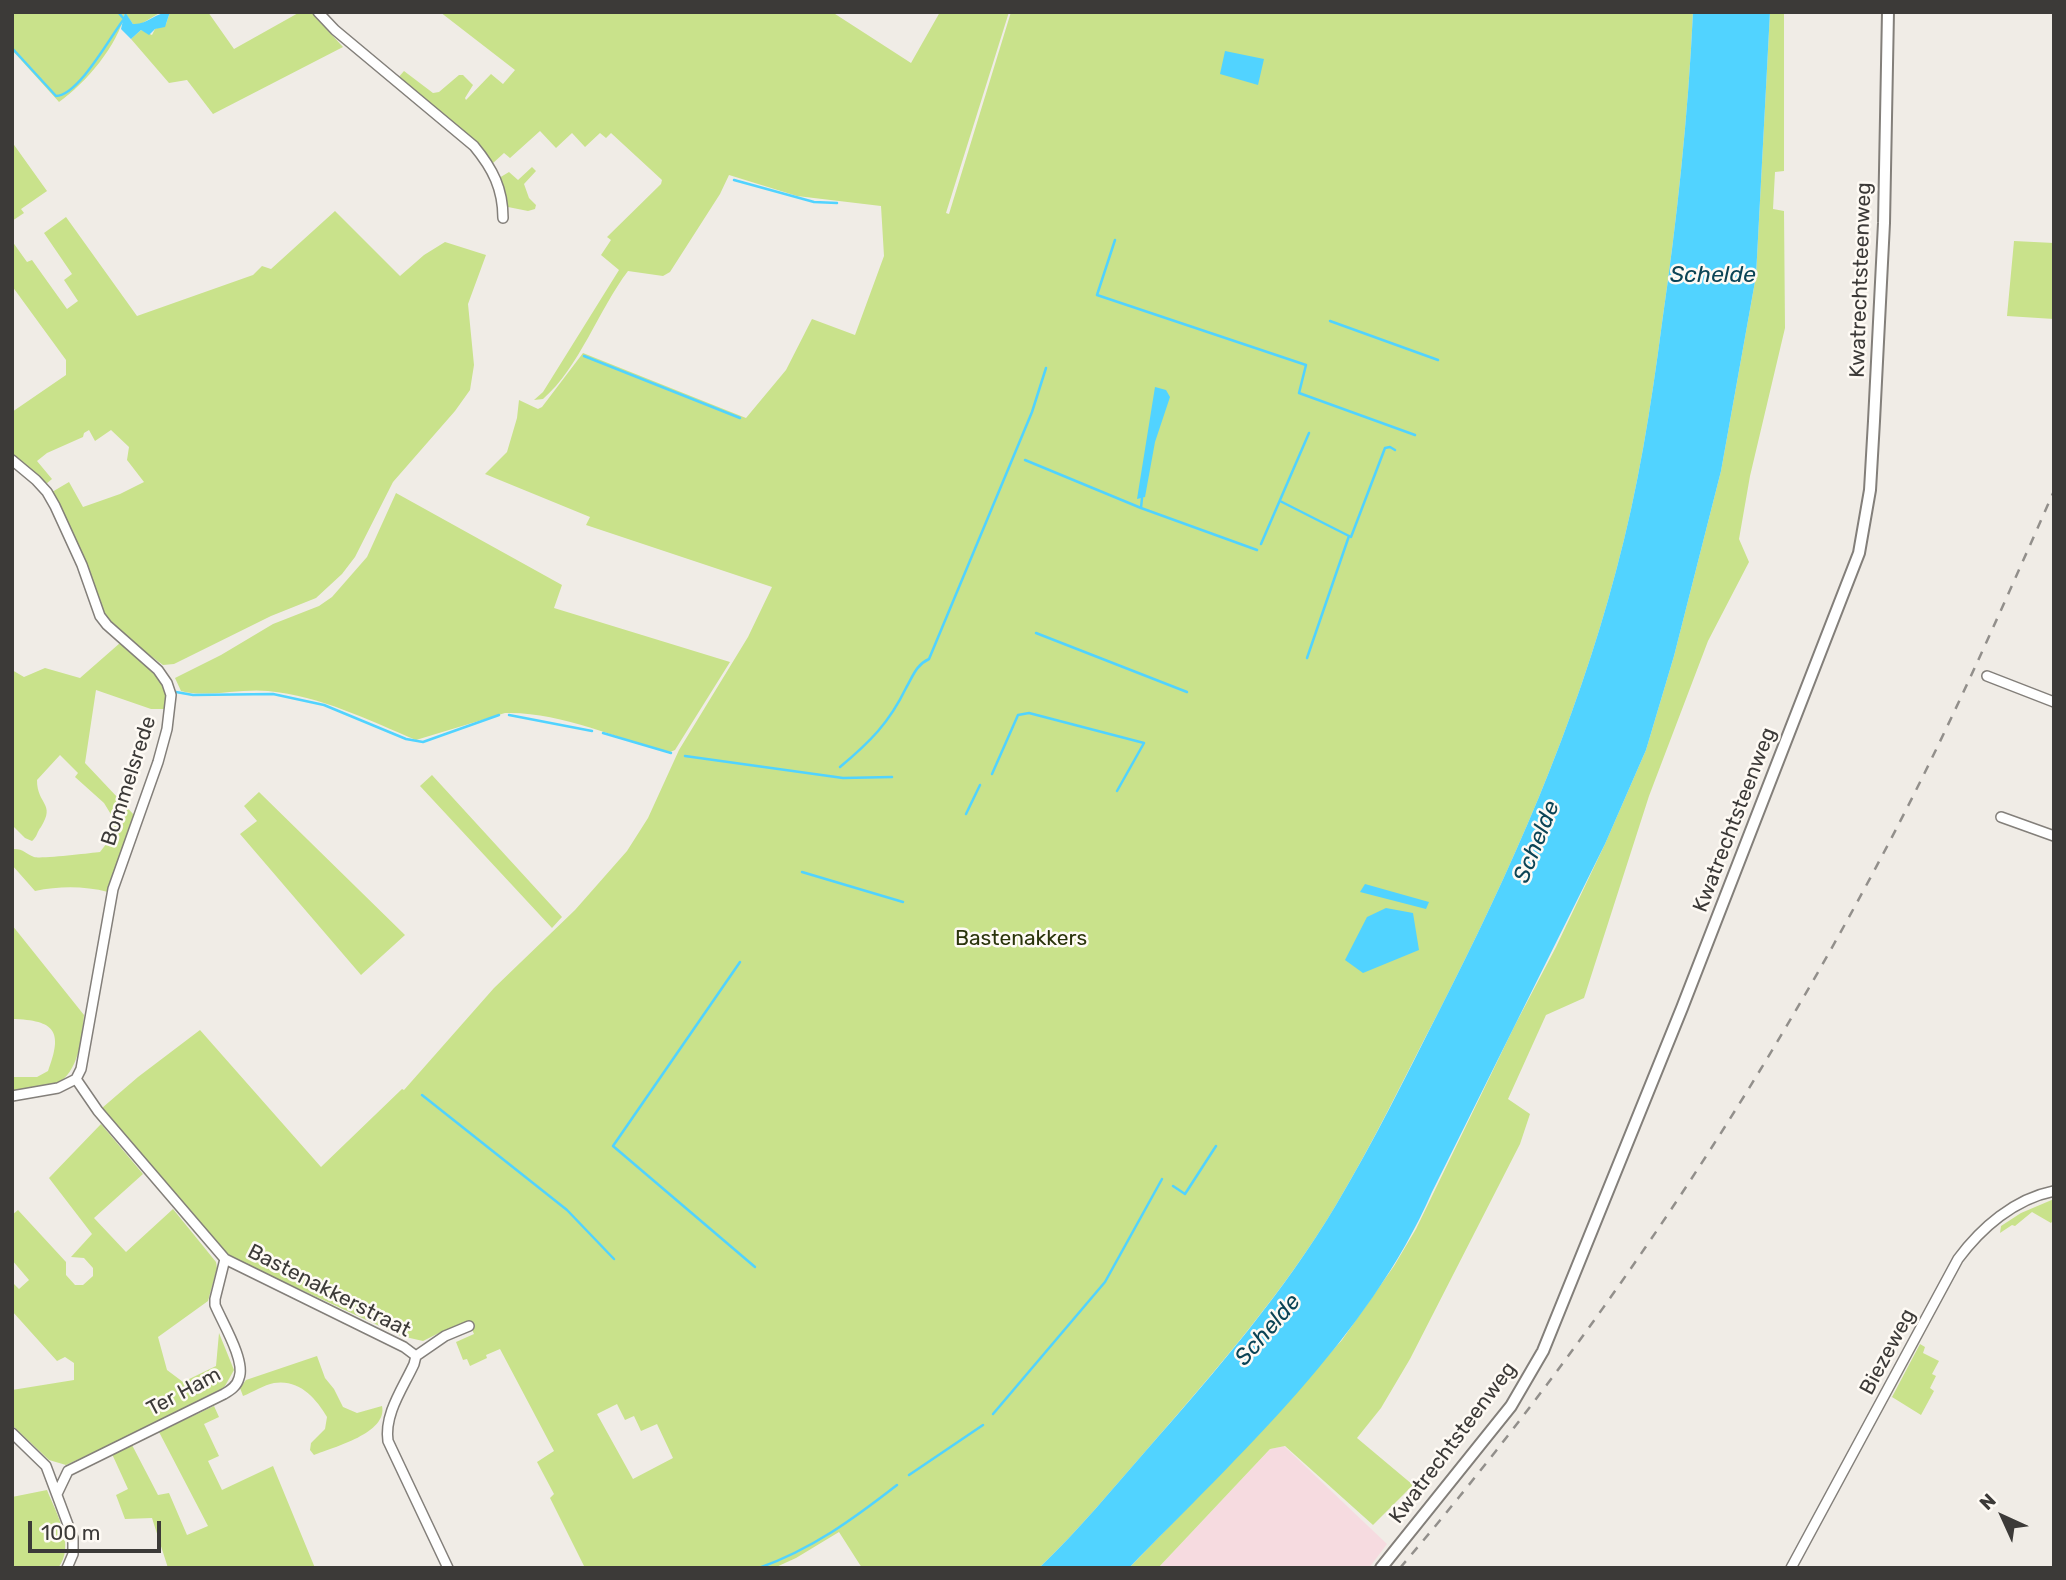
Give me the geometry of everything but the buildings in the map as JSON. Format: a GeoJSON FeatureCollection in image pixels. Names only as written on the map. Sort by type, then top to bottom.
{"type":"FeatureCollection","features":[{"type":"Feature","properties":{"kind":"street"},"geometry":{"type":"LineString","coordinates":[[318,12],[335,30],[474,146],[497,180],[503,200],[503,218]]}},
{"type":"Feature","properties":{"kind":"street","name":"Kwatrechtsteenweg"},"geometry":{"type":"LineString","coordinates":[[1381,1568],[1511,1406],[1543,1352],[1687,996],[1859,553],[1870,490],[1874,421],[1884,223],[1888,12]]}},
{"type":"Feature","properties":{"kind":"street","name":"Bommelsrede"},"geometry":{"type":"LineString","coordinates":[[12,460],[36,480],[51,499],[82,565],[100,616],[158,670],[171,695],[167,729],[158,762],[116,874],[81,1069],[76,1079]]}},
{"type":"Feature","properties":{"kind":"street"},"geometry":{"type":"LineString","coordinates":[[1987,676],[2054,702]]}},
{"type":"Feature","properties":{"kind":"street"},"geometry":{"type":"LineString","coordinates":[[2001,817],[2054,836]]}},
{"type":"Feature","properties":{"kind":"street"},"geometry":{"type":"LineString","coordinates":[[12,1096],[58,1088],[76,1079],[104,1118],[225,1259]]}},
{"type":"Feature","properties":{"kind":"street","name":"Biezeweg"},"geometry":{"type":"LineString","coordinates":[[1791,1568],[1958,1259],[1975,1239],[2008,1211],[2030,1198],[2054,1191]]}},
{"type":"Feature","properties":{"kind":"street","name":"Bastenakkerstraat"},"geometry":{"type":"LineString","coordinates":[[225,1259],[404,1347],[415,1360],[445,1336],[469,1326]]}},
{"type":"Feature","properties":{"kind":"street","name":"Ter Ham"},"geometry":{"type":"LineString","coordinates":[[68,1471],[224,1394],[235,1386],[241,1375],[239,1360],[215,1305],[225,1259]]}},
{"type":"Feature","properties":{"kind":"street"},"geometry":{"type":"LineString","coordinates":[[415,1360],[390,1415],[386,1427],[388,1441],[448,1568]]}},
{"type":"Feature","properties":{"kind":"street"},"geometry":{"type":"LineString","coordinates":[[12,1433],[46,1466],[68,1471],[57,1494]]}},
{"type":"Feature","properties":{"kind":"street"},"geometry":{"type":"LineString","coordinates":[[46,1466],[73,1538],[73,1554],[67,1568]]}},
{"type":"Feature","properties":{"kind":"shaded area"},"geometry":{"type":"Polygon","coordinates":[[[1284,1446],[1387,1544],[1369,1568],[1158,1568],[1270,1449],[1284,1446]]]}},
{"type":"Feature","properties":{"kind":"green space"},"geometry":{"type":"Polygon","coordinates":[[[12,12],[161,12],[141,24],[133,24],[125,13],[116,38],[100,62],[80,85],[59,102],[12,50],[12,12]]]}},
{"type":"Feature","properties":{"kind":"green space"},"geometry":{"type":"Polygon","coordinates":[[[170,12],[208,12],[234,49],[300,12],[311,12],[343,47],[213,114],[187,80],[169,83],[131,39],[141,30],[152,35],[155,29],[166,24],[170,12]]]}},
{"type":"Feature","properties":{"kind":"green space","name":"Bastenakkers"},"geometry":{"type":"Polygon","coordinates":[[[440,12],[832,12],[911,63],[940,12],[1009,12],[946,213],[949,214],[1011,12],[1693,12],[1677,207],[1667,284],[1653,386],[1624,541],[1600,629],[1581,685],[1516,852],[1465,960],[1363,1158],[1316,1237],[1272,1299],[1224,1359],[1096,1508],[1039,1568],[862,1568],[839,1532],[774,1568],[585,1568],[550,1498],[554,1494],[537,1462],[554,1451],[500,1349],[470,1366],[467,1359],[463,1360],[456,1342],[474,1334],[469,1323],[423,1341],[401,1336],[228,1256],[102,1108],[200,1030],[321,1167],[404,1090],[494,988],[575,910],[627,851],[648,818],[679,750],[748,637],[772,587],[586,525],[590,517],[485,474],[507,452],[519,400],[538,409],[542,407],[583,353],[746,418],[786,370],[812,319],[855,335],[884,256],[881,206],[797,196],[729,175],[720,194],[670,272],[663,276],[628,271],[567,371],[543,399],[534,400],[543,392],[619,270],[601,255],[611,240],[607,237],[662,180],[611,133],[606,138],[600,133],[585,147],[572,133],[556,148],[540,131],[510,158],[504,153],[492,164],[457,127],[397,79],[404,71],[433,93],[439,92],[459,75],[463,75],[473,85],[466,100],[491,74],[503,84],[515,70],[440,12]],[[617,1404],[597,1414],[633,1479],[673,1458],[657,1424],[641,1431],[634,1416],[625,1420],[617,1404]]]}},
{"type":"Feature","properties":{"kind":"green space"},"geometry":{"type":"Polygon","coordinates":[[[1770,12],[1784,12],[1784,171],[1775,172],[1773,209],[1784,211],[1785,328],[1750,476],[1739,539],[1749,562],[1708,641],[1649,796],[1584,998],[1546,1015],[1508,1099],[1530,1114],[1520,1144],[1410,1359],[1381,1408],[1357,1438],[1413,1485],[1373,1525],[1285,1446],[1270,1449],[1158,1568],[1129,1568],[1221,1473],[1342,1340],[1394,1266],[1416,1229],[1556,947],[1646,750],[1674,656],[1721,471],[1756,276],[1770,12]]]}},
{"type":"Feature","properties":{"kind":"green space"},"geometry":{"type":"Polygon","coordinates":[[[12,142],[47,191],[21,209],[24,213],[12,221],[12,142]]]}},
{"type":"Feature","properties":{"kind":"green space"},"geometry":{"type":"Polygon","coordinates":[[[532,167],[536,171],[524,184],[529,198],[536,205],[535,209],[528,211],[508,207],[499,178],[509,172],[518,180],[532,167]]]}},
{"type":"Feature","properties":{"kind":"green space"},"geometry":{"type":"Polygon","coordinates":[[[335,211],[400,276],[424,255],[445,242],[486,255],[468,304],[474,365],[470,390],[393,482],[355,557],[342,574],[316,598],[271,616],[174,664],[163,665],[106,619],[92,579],[52,492],[69,482],[83,507],[144,482],[127,460],[129,447],[111,430],[95,441],[89,430],[83,437],[47,453],[37,461],[52,479],[46,484],[12,455],[12,412],[66,375],[66,360],[12,286],[12,241],[27,262],[32,260],[67,309],[78,301],[64,280],[72,274],[44,233],[66,217],[137,316],[253,275],[262,266],[271,269],[335,211]]]}},
{"type":"Feature","properties":{"kind":"green space"},"geometry":{"type":"Polygon","coordinates":[[[2014,241],[2054,243],[2054,319],[2007,316],[2014,241]]]}},
{"type":"Feature","properties":{"kind":"green space"},"geometry":{"type":"Polygon","coordinates":[[[396,493],[562,585],[554,608],[730,662],[675,750],[670,752],[546,716],[505,713],[416,740],[344,710],[288,694],[257,690],[201,694],[181,691],[175,678],[273,624],[319,606],[332,597],[367,557],[396,493]]]}},
{"type":"Feature","properties":{"kind":"green space"},"geometry":{"type":"Polygon","coordinates":[[[120,643],[152,668],[169,693],[167,709],[151,709],[96,690],[85,763],[135,816],[108,892],[72,887],[35,891],[12,865],[14,849],[34,857],[100,852],[110,839],[115,821],[104,803],[75,777],[78,773],[60,755],[37,780],[47,813],[35,838],[32,841],[25,838],[12,825],[12,670],[24,677],[45,668],[80,678],[120,643]]]}},
{"type":"Feature","properties":{"kind":"green space"},"geometry":{"type":"Polygon","coordinates":[[[432,775],[562,917],[552,928],[420,786],[432,775]]]}},
{"type":"Feature","properties":{"kind":"green space"},"geometry":{"type":"Polygon","coordinates":[[[259,792],[405,935],[361,975],[240,834],[257,821],[244,806],[259,792]]]}},
{"type":"Feature","properties":{"kind":"green space"},"geometry":{"type":"Polygon","coordinates":[[[12,925],[84,1015],[78,1054],[64,1079],[46,1088],[12,1093],[12,1077],[37,1077],[48,1071],[53,1058],[55,1038],[47,1026],[38,1022],[12,1019],[12,925]]]}},
{"type":"Feature","properties":{"kind":"green space"},"geometry":{"type":"Polygon","coordinates":[[[101,1124],[143,1174],[94,1218],[126,1252],[173,1209],[216,1262],[217,1268],[208,1301],[158,1337],[167,1370],[183,1382],[216,1366],[219,1333],[234,1370],[225,1386],[209,1399],[66,1465],[49,1460],[12,1425],[12,1390],[74,1380],[74,1363],[65,1357],[57,1361],[12,1311],[12,1282],[19,1289],[29,1280],[12,1260],[12,1215],[18,1210],[66,1262],[66,1275],[75,1285],[83,1285],[93,1276],[93,1268],[84,1258],[71,1257],[92,1234],[49,1178],[101,1124]]]}},
{"type":"Feature","properties":{"kind":"green space"},"geometry":{"type":"Polygon","coordinates":[[[2054,1199],[2054,1219],[2051,1223],[2032,1212],[2015,1226],[2012,1225],[2000,1233],[2001,1226],[2021,1213],[2054,1199]]]}},
{"type":"Feature","properties":{"kind":"green space"},"geometry":{"type":"Polygon","coordinates":[[[1920,1344],[1925,1347],[1923,1353],[1939,1361],[1932,1374],[1936,1376],[1930,1388],[1934,1391],[1921,1415],[1892,1397],[1920,1344]]]}},
{"type":"Feature","properties":{"kind":"green space"},"geometry":{"type":"Polygon","coordinates":[[[317,1356],[325,1378],[343,1407],[357,1413],[382,1406],[382,1416],[377,1424],[358,1438],[314,1455],[310,1450],[311,1443],[325,1429],[327,1417],[306,1391],[291,1384],[274,1383],[243,1396],[240,1388],[246,1380],[317,1356]]]}},
{"type":"Feature","properties":{"kind":"green space"},"geometry":{"type":"Polygon","coordinates":[[[214,1406],[219,1417],[204,1424],[219,1456],[208,1461],[222,1490],[273,1466],[315,1568],[168,1568],[152,1518],[125,1519],[116,1495],[128,1489],[112,1454],[132,1445],[158,1495],[169,1493],[187,1535],[208,1526],[159,1432],[214,1406]]]}},
{"type":"Feature","properties":{"kind":"green space"},"geometry":{"type":"Polygon","coordinates":[[[47,1490],[63,1529],[63,1559],[58,1568],[12,1568],[12,1497],[47,1490]]]}},
{"type":"Feature","properties":{"kind":"water"},"geometry":{"type":"Polygon","coordinates":[[[125,12],[133,24],[143,23],[170,12],[165,27],[155,29],[149,35],[141,30],[131,39],[121,29],[125,12]]]}},
{"type":"Feature","properties":{"kind":"water","name":"Schelde"},"geometry":{"type":"Polygon","coordinates":[[[1693,12],[1770,12],[1756,276],[1721,471],[1674,656],[1646,750],[1605,844],[1405,1245],[1373,1296],[1337,1345],[1256,1438],[1129,1568],[1039,1568],[1096,1508],[1225,1359],[1316,1237],[1363,1158],[1413,1062],[1516,852],[1581,685],[1600,629],[1624,541],[1653,386],[1667,284],[1677,207],[1693,12]]]}},
{"type":"Feature","properties":{"kind":"water"},"geometry":{"type":"Polygon","coordinates":[[[1225,51],[1264,59],[1258,85],[1220,74],[1225,51]]]}},
{"type":"Feature","properties":{"kind":"water"},"geometry":{"type":"Polygon","coordinates":[[[1155,387],[1166,390],[1170,397],[1155,442],[1145,497],[1137,499],[1155,387]]]}},
{"type":"Feature","properties":{"kind":"water"},"geometry":{"type":"Polygon","coordinates":[[[1365,884],[1429,902],[1426,909],[1360,892],[1365,884]]]}},
{"type":"Feature","properties":{"kind":"water"},"geometry":{"type":"Polygon","coordinates":[[[1386,908],[1413,913],[1419,950],[1363,973],[1345,960],[1367,917],[1386,908]]]}},
{"type":"Feature","properties":{"kind":"waterway"},"geometry":{"type":"LineString","coordinates":[[12,48],[56,96],[65,93],[84,76],[124,19],[118,12]]}},
{"type":"Feature","properties":{"kind":"waterway"},"geometry":{"type":"LineString","coordinates":[[734,180],[814,202],[837,203]]}},
{"type":"Feature","properties":{"kind":"waterway"},"geometry":{"type":"LineString","coordinates":[[1115,240],[1097,295],[1306,365],[1299,393],[1415,435]]}},
{"type":"Feature","properties":{"kind":"waterway"},"geometry":{"type":"LineString","coordinates":[[1330,321],[1438,360]]}},
{"type":"Feature","properties":{"kind":"waterway"},"geometry":{"type":"LineString","coordinates":[[584,356],[740,418]]}},
{"type":"Feature","properties":{"kind":"waterway"},"geometry":{"type":"LineString","coordinates":[[840,767],[878,731],[893,712],[915,671],[929,659],[1032,412],[1046,368]]}},
{"type":"Feature","properties":{"kind":"waterway"},"geometry":{"type":"LineString","coordinates":[[1261,544],[1309,433]]}},
{"type":"Feature","properties":{"kind":"waterway"},"geometry":{"type":"LineString","coordinates":[[1280,501],[1351,537],[1385,448],[1395,450]]}},
{"type":"Feature","properties":{"kind":"waterway"},"geometry":{"type":"LineString","coordinates":[[1025,460],[1141,508],[1257,550]]}},
{"type":"Feature","properties":{"kind":"waterway"},"geometry":{"type":"LineString","coordinates":[[1141,508],[1142,498]]}},
{"type":"Feature","properties":{"kind":"waterway"},"geometry":{"type":"LineString","coordinates":[[1307,658],[1349,536]]}},
{"type":"Feature","properties":{"kind":"waterway"},"geometry":{"type":"LineString","coordinates":[[1036,633],[1187,692]]}},
{"type":"Feature","properties":{"kind":"waterway"},"geometry":{"type":"LineString","coordinates":[[176,692],[193,695],[273,694],[324,705],[406,739],[423,742],[499,715]]}},
{"type":"Feature","properties":{"kind":"waterway"},"geometry":{"type":"LineString","coordinates":[[992,774],[1018,715],[1029,713],[1144,743],[1117,791]]}},
{"type":"Feature","properties":{"kind":"waterway"},"geometry":{"type":"LineString","coordinates":[[509,715],[592,731]]}},
{"type":"Feature","properties":{"kind":"waterway"},"geometry":{"type":"LineString","coordinates":[[603,733],[671,753]]}},
{"type":"Feature","properties":{"kind":"waterway"},"geometry":{"type":"LineString","coordinates":[[685,756],[843,778],[892,777]]}},
{"type":"Feature","properties":{"kind":"waterway"},"geometry":{"type":"LineString","coordinates":[[966,814],[980,785]]}},
{"type":"Feature","properties":{"kind":"waterway"},"geometry":{"type":"LineString","coordinates":[[802,872],[903,902]]}},
{"type":"Feature","properties":{"kind":"waterway"},"geometry":{"type":"LineString","coordinates":[[740,962],[613,1146],[755,1267]]}},
{"type":"Feature","properties":{"kind":"waterway"},"geometry":{"type":"LineString","coordinates":[[422,1095],[567,1210],[614,1259]]}},
{"type":"Feature","properties":{"kind":"waterway"},"geometry":{"type":"LineString","coordinates":[[1173,1186],[1185,1194],[1216,1146]]}},
{"type":"Feature","properties":{"kind":"waterway"},"geometry":{"type":"LineString","coordinates":[[993,1414],[1105,1282],[1162,1179]]}},
{"type":"Feature","properties":{"kind":"waterway"},"geometry":{"type":"LineString","coordinates":[[909,1475],[983,1425]]}},
{"type":"Feature","properties":{"kind":"waterway"},"geometry":{"type":"LineString","coordinates":[[759,1568],[797,1552],[831,1532],[897,1485]]}},
{"type":"Feature","properties":{"kind":"railway"},"geometry":{"type":"LineString","coordinates":[[1400,1568],[1473,1480],[1611,1297],[1738,1106],[1797,1008],[1907,808],[2054,491]]}}]}
